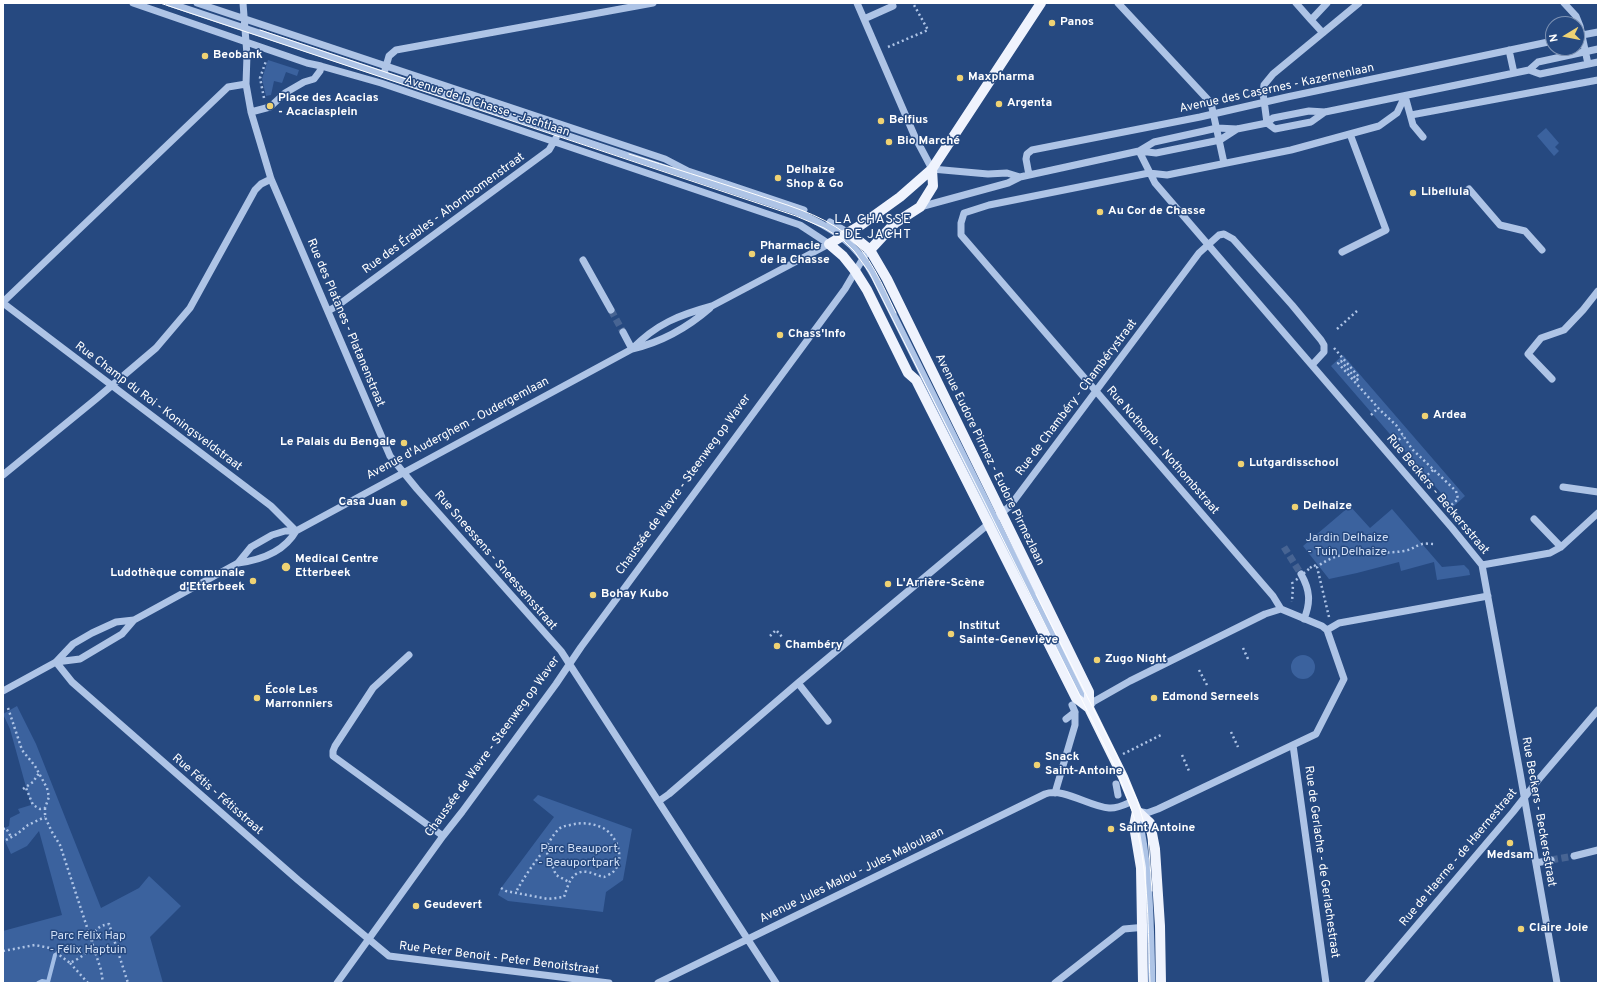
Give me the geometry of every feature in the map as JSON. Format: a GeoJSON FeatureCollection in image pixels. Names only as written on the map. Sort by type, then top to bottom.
{"type":"FeatureCollection","features":[{"type":"Feature","properties":{"kind":"main road"},"geometry":{"type":"LineString","coordinates":[[932,169],[1041,3]]}},
{"type":"Feature","properties":{"kind":"main road","name":"Chaussée de Wavre - Steenweg op Waver"},"geometry":{"type":"LineString","coordinates":[[870,250],[895,223],[920,207],[933,186],[932,169]]}},
{"type":"Feature","properties":{"kind":"main road","name":"Avenue d'Auderghem - Oudergemlaan"},"geometry":{"type":"LineString","coordinates":[[829,244],[846,235],[900,197],[932,169]]}},
{"type":"Feature","properties":{"kind":"main road","name":"Avenue Eudore Pirmez - Eudore Pirmezlaan"},"geometry":{"type":"LineString","coordinates":[[846,235],[870,250],[887,279],[915,334],[1081,710]]}},
{"type":"Feature","properties":{"kind":"main road","name":"Avenue Eudore Pirmez - Eudore Pirmezlaan"},"geometry":{"type":"LineString","coordinates":[[829,244],[843,256],[867,290],[908,373],[916,380],[995,518],[1088,692],[1081,710]]}},
{"type":"Feature","properties":{"kind":"main road"},"geometry":{"type":"LineString","coordinates":[[1081,710],[1123,777],[1138,811],[1150,823],[1155,849],[1150,927],[1143,983]]}},
{"type":"Feature","properties":{"kind":"main road"},"geometry":{"type":"LineString","coordinates":[[1138,811],[1134,826],[1150,927],[1161,983]]}},
{"type":"Feature","properties":{"kind":"street","name":"Avenue de la Chasse - Jachtlaan"},"geometry":{"type":"LineString","coordinates":[[133,3],[307,63],[381,84],[555,141],[800,225],[829,244]]}},
{"type":"Feature","properties":{"kind":"street","name":"Avenue de la Chasse - Jachtlaan"},"geometry":{"type":"LineString","coordinates":[[169,3],[797,212],[846,235]]}},
{"type":"Feature","properties":{"kind":"street","name":"Avenue de la Chasse - Jachtlaan"},"geometry":{"type":"LineString","coordinates":[[197,3],[562,126],[665,159],[688,171],[799,208],[828,222],[846,235]]}},
{"type":"Feature","properties":{"kind":"street"},"geometry":{"type":"LineString","coordinates":[[3,476],[156,348],[190,308],[256,190],[261,184],[271,179],[251,112],[246,84],[247,55],[243,3]]}},
{"type":"Feature","properties":{"kind":"street"},"geometry":{"type":"LineString","coordinates":[[381,84],[390,56],[396,50],[653,3]]}},
{"type":"Feature","properties":{"kind":"street"},"geometry":{"type":"LineString","coordinates":[[857,3],[915,137],[932,169],[988,174],[1007,173],[1020,177]]}},
{"type":"Feature","properties":{"kind":"street"},"geometry":{"type":"LineString","coordinates":[[1118,3],[1211,103],[1224,163]]}},
{"type":"Feature","properties":{"kind":"street"},"geometry":{"type":"LineString","coordinates":[[1296,3],[1323,33]]}},
{"type":"Feature","properties":{"kind":"street"},"geometry":{"type":"LineString","coordinates":[[1311,20],[1327,3]]}},
{"type":"Feature","properties":{"kind":"street"},"geometry":{"type":"LineString","coordinates":[[1325,112],[1311,122],[1275,129],[1267,123],[1264,102],[1264,85],[1273,74],[1359,3]]}},
{"type":"Feature","properties":{"kind":"street"},"geometry":{"type":"LineString","coordinates":[[1564,3],[1576,16]]}},
{"type":"Feature","properties":{"kind":"street"},"geometry":{"type":"LineString","coordinates":[[864,19],[893,6]]}},
{"type":"Feature","properties":{"kind":"street"},"geometry":{"type":"LineString","coordinates":[[1585,35],[1598,32]]}},
{"type":"Feature","properties":{"kind":"street","name":"Avenue des Casernes - Kazernenlaan"},"geometry":{"type":"LineString","coordinates":[[1029,175],[1026,159],[1027,154],[1032,150],[1214,114],[1545,43]]}},
{"type":"Feature","properties":{"kind":"street"},"geometry":{"type":"LineString","coordinates":[[1140,151],[1154,142],[1217,128],[1237,129],[1267,123],[1273,118],[1308,111],[1325,112],[1405,96],[1529,70],[1538,62],[1598,49]]}},
{"type":"Feature","properties":{"kind":"street"},"geometry":{"type":"LineString","coordinates":[[1509,50],[1514,73]]}},
{"type":"Feature","properties":{"kind":"street"},"geometry":{"type":"LineString","coordinates":[[1586,52],[1588,64]]}},
{"type":"Feature","properties":{"kind":"street"},"geometry":{"type":"LineString","coordinates":[[1529,70],[1540,74],[1598,62]]}},
{"type":"Feature","properties":{"kind":"street"},"geometry":{"type":"LineString","coordinates":[[251,112],[270,107],[285,92],[304,82],[314,79],[320,71],[321,66]]}},
{"type":"Feature","properties":{"kind":"street"},"geometry":{"type":"LineString","coordinates":[[1411,115],[1598,80]]}},
{"type":"Feature","properties":{"kind":"street"},"geometry":{"type":"LineString","coordinates":[[3,302],[228,87],[246,84]]}},
{"type":"Feature","properties":{"kind":"street"},"geometry":{"type":"LineString","coordinates":[[1405,96],[1413,125],[1423,136]]}},
{"type":"Feature","properties":{"kind":"street"},"geometry":{"type":"LineString","coordinates":[[1149,173],[1166,175],[1291,150],[1379,126],[1397,113],[1405,96]]}},
{"type":"Feature","properties":{"kind":"street","name":"Rue des Érables - Ahornbomenstraat"},"geometry":{"type":"LineString","coordinates":[[328,311],[337,306],[543,155],[549,150],[555,141],[562,126]]}},
{"type":"Feature","properties":{"kind":"street"},"geometry":{"type":"LineString","coordinates":[[920,207],[1008,183],[1020,177],[1140,151],[1156,153],[1220,140],[1237,129]]}},
{"type":"Feature","properties":{"kind":"street"},"geometry":{"type":"LineString","coordinates":[[1342,252],[1386,230],[1350,134]]}},
{"type":"Feature","properties":{"kind":"street","name":"Rue Beckers - Beckersstraat"},"geometry":{"type":"LineString","coordinates":[[1140,151],[1155,183],[1482,564],[1557,983]]}},
{"type":"Feature","properties":{"kind":"street","name":"Avenue de la Chasse - Jachtlaan"},"geometry":{"type":"LineString","coordinates":[[677,173],[688,171]]}},
{"type":"Feature","properties":{"kind":"street","name":"Rue Nothomb - Nothombstraat"},"geometry":{"type":"LineString","coordinates":[[1149,173],[989,205],[964,213],[961,223],[962,235],[1273,596],[1281,609]]}},
{"type":"Feature","properties":{"kind":"street","name":"Rue des Platanes - Platanenstraat"},"geometry":{"type":"LineString","coordinates":[[271,179],[390,456],[404,473]]}},
{"type":"Feature","properties":{"kind":"street"},"geometry":{"type":"LineString","coordinates":[[1469,188],[1500,225],[1525,231],[1542,250]]}},
{"type":"Feature","properties":{"kind":"street","name":"Avenue Eudore Pirmez - Eudore Pirmezlaan"},"geometry":{"type":"LineString","coordinates":[[846,235],[874,276],[995,518]]}},
{"type":"Feature","properties":{"kind":"street","name":"Rue de Chambéry - Chambérystraat"},"geometry":{"type":"LineString","coordinates":[[659,801],[670,794],[798,683],[1010,506],[1199,254],[1221,235],[1233,239],[1315,332],[1324,345],[1324,352],[1322,356],[1312,365]]}},
{"type":"Feature","properties":{"kind":"street","name":"Avenue d'Auderghem - Oudergemlaan"},"geometry":{"type":"LineString","coordinates":[[632,349],[645,336],[665,323],[691,312],[712,306],[829,244]]}},
{"type":"Feature","properties":{"kind":"street","name":"Chaussée de Wavre - Steenweg op Waver"},"geometry":{"type":"LineString","coordinates":[[337,983],[443,836],[841,294],[863,258],[870,250]]}},
{"type":"Feature","properties":{"kind":"street"},"geometry":{"type":"LineString","coordinates":[[583,260],[611,310]]}},
{"type":"Feature","properties":{"kind":"street"},"geometry":{"type":"LineString","coordinates":[[1552,379],[1528,354],[1541,338],[1564,330],[1598,291]]}},
{"type":"Feature","properties":{"kind":"street","name":"Rue Champ du Roi - Koningsveldstraat"},"geometry":{"type":"LineString","coordinates":[[3,302],[271,506],[296,531]]}},
{"type":"Feature","properties":{"kind":"street","name":"Avenue d'Auderghem - Oudergemlaan"},"geometry":{"type":"LineString","coordinates":[[56,662],[80,658],[122,634],[134,620],[238,563],[251,547],[272,535],[285,531],[296,531],[632,349],[649,345],[671,336],[695,321],[712,306]]}},
{"type":"Feature","properties":{"kind":"street"},"geometry":{"type":"LineString","coordinates":[[623,332],[632,349]]}},
{"type":"Feature","properties":{"kind":"street","name":"Rue Sneessens - Sneessensstraat"},"geometry":{"type":"LineString","coordinates":[[404,473],[561,651],[776,983]]}},
{"type":"Feature","properties":{"kind":"street"},"geometry":{"type":"LineString","coordinates":[[1564,488],[1598,492]]}},
{"type":"Feature","properties":{"kind":"street"},"geometry":{"type":"LineString","coordinates":[[1482,564],[1550,553],[1561,547],[1598,513]]}},
{"type":"Feature","properties":{"kind":"street"},"geometry":{"type":"LineString","coordinates":[[1534,519],[1561,547]]}},
{"type":"Feature","properties":{"kind":"street","name":"Avenue d'Auderghem - Oudergemlaan"},"geometry":{"type":"LineString","coordinates":[[238,563],[256,561],[280,549],[290,542],[296,531]]}},
{"type":"Feature","properties":{"kind":"street"},"geometry":{"type":"LineString","coordinates":[[1298,577],[1308,588],[1309,607],[1304,619]]}},
{"type":"Feature","properties":{"kind":"street"},"geometry":{"type":"LineString","coordinates":[[1327,630],[1339,623],[1488,596]]}},
{"type":"Feature","properties":{"kind":"street"},"geometry":{"type":"LineString","coordinates":[[1066,719],[1130,680],[1265,614],[1281,609],[1322,626],[1327,630],[1344,679],[1316,734],[1158,809],[1147,813],[1138,811]]}},
{"type":"Feature","properties":{"kind":"street","name":"Avenue d'Auderghem - Oudergemlaan"},"geometry":{"type":"LineString","coordinates":[[3,691],[56,662],[73,644],[92,633],[116,622],[134,620]]}},
{"type":"Feature","properties":{"kind":"street"},"geometry":{"type":"LineString","coordinates":[[409,655],[373,688],[335,746],[333,756],[443,836]]}},
{"type":"Feature","properties":{"kind":"street","name":"Rue Fétis - Fétisstraat"},"geometry":{"type":"LineString","coordinates":[[56,662],[72,682],[298,880],[359,930],[368,940]]}},
{"type":"Feature","properties":{"kind":"street"},"geometry":{"type":"LineString","coordinates":[[798,683],[828,721]]}},
{"type":"Feature","properties":{"kind":"street"},"geometry":{"type":"LineString","coordinates":[[1081,710],[1075,725],[1055,793],[1108,808],[1133,802]]}},
{"type":"Feature","properties":{"kind":"street","name":"Rue de Haerne - de Haernestraat"},"geometry":{"type":"LineString","coordinates":[[1368,983],[1598,710]]}},
{"type":"Feature","properties":{"kind":"street","name":"Rue de Gerlache - de Gerlachestraat"},"geometry":{"type":"LineString","coordinates":[[1294,745],[1326,983]]}},
{"type":"Feature","properties":{"kind":"street"},"geometry":{"type":"LineString","coordinates":[[1116,784],[1118,795]]}},
{"type":"Feature","properties":{"kind":"street","name":"Avenue Jules Malou - Jules Maloulaan"},"geometry":{"type":"LineString","coordinates":[[658,983],[1041,796],[1051,792],[1055,793]]}},
{"type":"Feature","properties":{"kind":"street"},"geometry":{"type":"LineString","coordinates":[[1574,856],[1598,850]]}},
{"type":"Feature","properties":{"kind":"street"},"geometry":{"type":"LineString","coordinates":[[1536,862],[1551,860]]}},
{"type":"Feature","properties":{"kind":"street"},"geometry":{"type":"LineString","coordinates":[[1055,983],[1124,928],[1150,927],[1152,983]]}},
{"type":"Feature","properties":{"kind":"street","name":"Rue Peter Benoit - Peter Benoitstraat"},"geometry":{"type":"LineString","coordinates":[[368,940],[389,956],[609,983]]}},
{"type":"Feature","properties":{"kind":"path"},"geometry":{"type":"LineString","coordinates":[[888,47],[928,30],[914,5],[913,6]]}},
{"type":"Feature","properties":{"kind":"path"},"geometry":{"type":"LineString","coordinates":[[265,103],[260,78],[266,61]]}},
{"type":"Feature","properties":{"kind":"path"},"geometry":{"type":"LineString","coordinates":[[1337,329],[1357,311]]}},
{"type":"Feature","properties":{"kind":"path"},"geometry":{"type":"LineString","coordinates":[[1331,344],[1359,377],[1357,380],[1341,360],[1338,363],[1378,408],[1396,425],[1412,449],[1456,491],[1458,499],[1450,507]]}},
{"type":"Feature","properties":{"kind":"path"},"geometry":{"type":"LineString","coordinates":[[1371,415],[1378,408]]}},
{"type":"Feature","properties":{"kind":"path"},"geometry":{"type":"LineString","coordinates":[[1395,443],[1403,436]]}},
{"type":"Feature","properties":{"kind":"path"},"geometry":{"type":"LineString","coordinates":[[1424,478],[1434,470]]}},
{"type":"Feature","properties":{"kind":"path"},"geometry":{"type":"LineString","coordinates":[[1317,568],[1330,559],[1353,553],[1395,552],[1411,549],[1422,544],[1434,544]]}},
{"type":"Feature","properties":{"kind":"path"},"geometry":{"type":"LineString","coordinates":[[1298,577],[1314,565],[1317,568]]}},
{"type":"Feature","properties":{"kind":"path"},"geometry":{"type":"LineString","coordinates":[[1317,568],[1329,618]]}},
{"type":"Feature","properties":{"kind":"path"},"geometry":{"type":"LineString","coordinates":[[1292,582],[1292,602]]}},
{"type":"Feature","properties":{"kind":"path"},"geometry":{"type":"LineString","coordinates":[[770,636],[776,630],[783,638]]}},
{"type":"Feature","properties":{"kind":"path"},"geometry":{"type":"LineString","coordinates":[[1243,648],[1248,659]]}},
{"type":"Feature","properties":{"kind":"path"},"geometry":{"type":"LineString","coordinates":[[1199,670],[1207,685]]}},
{"type":"Feature","properties":{"kind":"path"},"geometry":{"type":"LineString","coordinates":[[8,708],[22,750],[48,788],[49,794],[45,808],[45,816],[60,845],[101,970],[103,983]]}},
{"type":"Feature","properties":{"kind":"path"},"geometry":{"type":"LineString","coordinates":[[1230,732],[1238,747]]}},
{"type":"Feature","properties":{"kind":"path"},"geometry":{"type":"LineString","coordinates":[[1123,755],[1163,734]]}},
{"type":"Feature","properties":{"kind":"path"},"geometry":{"type":"LineString","coordinates":[[1182,755],[1189,771]]}},
{"type":"Feature","properties":{"kind":"path"},"geometry":{"type":"LineString","coordinates":[[39,773],[33,782],[25,788],[33,805],[40,809],[45,808]]}},
{"type":"Feature","properties":{"kind":"path"},"geometry":{"type":"LineString","coordinates":[[6,840],[28,825],[45,816]]}},
{"type":"Feature","properties":{"kind":"path"},"geometry":{"type":"LineString","coordinates":[[501,888],[506,891],[548,899],[564,897],[569,882],[578,873],[587,872],[604,877],[612,873],[619,861],[619,850],[616,842],[610,833],[589,823],[579,823],[564,826],[558,829],[523,879],[516,892]]}},
{"type":"Feature","properties":{"kind":"path"},"geometry":{"type":"LineString","coordinates":[[3,829],[6,828],[11,837]]}},
{"type":"Feature","properties":{"kind":"path"},"geometry":{"type":"LineString","coordinates":[[545,848],[556,875],[569,882]]}},
{"type":"Feature","properties":{"kind":"path"},"geometry":{"type":"LineString","coordinates":[[70,963],[77,960],[88,950],[95,931],[100,926],[109,924],[128,983]]}},
{"type":"Feature","properties":{"kind":"path"},"geometry":{"type":"LineString","coordinates":[[3,951],[35,945],[50,948],[70,963],[88,983]]}},
{"type":"Feature","properties":{"kind":"green space"},"geometry":{"type":"Polygon","coordinates":[[[268,60],[299,70],[297,76],[286,72],[282,83],[274,81],[271,95],[266,96],[262,79],[268,60]]]}},
{"type":"Feature","properties":{"kind":"green space"},"geometry":{"type":"Polygon","coordinates":[[[1546,128],[1559,143],[1555,147],[1559,151],[1554,156],[1537,136],[1546,128]]]}},
{"type":"Feature","properties":{"kind":"green space"},"geometry":{"type":"Polygon","coordinates":[[[1343,355],[1465,496],[1453,507],[1331,366],[1343,355]]]}},
{"type":"Feature","properties":{"kind":"green space","name":"Jardin Delhaize - Tuin Delhaize"},"geometry":{"type":"Polygon","coordinates":[[[1350,506],[1370,528],[1392,509],[1442,567],[1464,565],[1469,570],[1470,575],[1437,580],[1434,562],[1401,571],[1399,562],[1329,579],[1303,546],[1350,506]]]}},
{"type":"Feature","properties":{"kind":"green space"},"geometry":{"type":"Polygon","coordinates":[[[1298,655],[1308,655],[1315,662],[1315,672],[1308,679],[1298,679],[1291,672],[1291,662],[1298,655]]]}},
{"type":"Feature","properties":{"kind":"green space","name":"Parc Félix Hap - Félix Haptuin"},"geometry":{"type":"Polygon","coordinates":[[[17,706],[36,744],[101,908],[139,888],[149,876],[181,906],[150,937],[163,983],[3,983],[3,931],[62,915],[39,831],[27,846],[11,854],[3,837],[3,829],[9,826],[10,818],[20,813],[18,809],[31,805],[10,729],[3,714],[17,706]]]}},
{"type":"Feature","properties":{"kind":"green space","name":"Parc Beauport - Beauportpark"},"geometry":{"type":"Polygon","coordinates":[[[538,795],[632,829],[623,880],[606,892],[603,912],[508,901],[498,895],[501,888],[554,817],[533,800],[538,795]]]}},
{"type":"Feature","properties":{"kind":"waterway"},"geometry":{"type":"LineString","coordinates":[[38,983],[42,981],[48,982],[55,955]]}},
{"type":"Feature","properties":{"kind":"tunnel"},"geometry":{"type":"LineString","coordinates":[[611,310],[623,332]]}},
{"type":"Feature","properties":{"kind":"tunnel"},"geometry":{"type":"LineString","coordinates":[[1284,547],[1301,574]]}},
{"type":"Feature","properties":{"kind":"tunnel"},"geometry":{"type":"LineString","coordinates":[[1551,860],[1574,856]]}},
{"type":"Feature","properties":{"kind":"tram line"},"geometry":{"type":"LineString","coordinates":[[160,3],[796,216],[824,228],[842,239],[854,251],[869,272],[1118,773],[1134,818],[1143,864],[1146,884],[1150,983]]}},
{"type":"Feature","properties":{"kind":"tram line"},"geometry":{"type":"LineString","coordinates":[[260,30],[445,92]]}},
{"type":"Feature","properties":{"kind":"tram line"},"geometry":{"type":"LineString","coordinates":[[629,154],[788,205],[824,220],[846,234],[862,251],[881,281],[896,313]]}},
{"type":"Feature","properties":{"kind":"tram line"},"geometry":{"type":"LineString","coordinates":[[1036,594],[1116,754],[1137,800],[1148,836],[1152,891]]}},
{"type":"Feature","properties":{"kind":"place","name":"Panos"},"geometry":{"type":"Point","coordinates":[1052,23]}},
{"type":"Feature","properties":{"kind":"place","name":"Beobank"},"geometry":{"type":"Point","coordinates":[205,56]}},
{"type":"Feature","properties":{"kind":"place","name":"Maxpharma"},"geometry":{"type":"Point","coordinates":[960,78]}},
{"type":"Feature","properties":{"kind":"place","name":"Argenta"},"geometry":{"type":"Point","coordinates":[999,104]}},
{"type":"Feature","properties":{"kind":"place","name":"Place des Acacias - Acaciasplein"},"geometry":{"type":"Point","coordinates":[270,106]}},
{"type":"Feature","properties":{"kind":"place","name":"Belfius"},"geometry":{"type":"Point","coordinates":[881,121]}},
{"type":"Feature","properties":{"kind":"place","name":"Bio Marché"},"geometry":{"type":"Point","coordinates":[889,142]}},
{"type":"Feature","properties":{"kind":"place","name":"Delhaize Shop & Go"},"geometry":{"type":"Point","coordinates":[778,178]}},
{"type":"Feature","properties":{"kind":"place","name":"Libellula"},"geometry":{"type":"Point","coordinates":[1413,193]}},
{"type":"Feature","properties":{"kind":"place","name":"Au Cor de Chasse"},"geometry":{"type":"Point","coordinates":[1100,212]}},
{"type":"Feature","properties":{"kind":"place","name":"Pharmacie de la Chasse"},"geometry":{"type":"Point","coordinates":[752,254]}},
{"type":"Feature","properties":{"kind":"place","name":"Chass'Info"},"geometry":{"type":"Point","coordinates":[780,335]}},
{"type":"Feature","properties":{"kind":"place","name":"Ardea"},"geometry":{"type":"Point","coordinates":[1425,416]}},
{"type":"Feature","properties":{"kind":"place","name":"Le Palais du Bengale"},"geometry":{"type":"Point","coordinates":[404,443]}},
{"type":"Feature","properties":{"kind":"place","name":"Lutgardisschool"},"geometry":{"type":"Point","coordinates":[1241,464]}},
{"type":"Feature","properties":{"kind":"place","name":"Casa Juan"},"geometry":{"type":"Point","coordinates":[404,503]}},
{"type":"Feature","properties":{"kind":"place","name":"Delhaize"},"geometry":{"type":"Point","coordinates":[1295,507]}},
{"type":"Feature","properties":{"kind":"place","name":"Medical Centre Etterbeek"},"geometry":{"type":"Point","coordinates":[286,567]}},
{"type":"Feature","properties":{"kind":"place","name":"Ludothèque communale d'Etterbeek"},"geometry":{"type":"Point","coordinates":[253,581]}},
{"type":"Feature","properties":{"kind":"place","name":"L'Arrière-Scène"},"geometry":{"type":"Point","coordinates":[888,584]}},
{"type":"Feature","properties":{"kind":"place","name":"Bohay Kubo"},"geometry":{"type":"Point","coordinates":[593,595]}},
{"type":"Feature","properties":{"kind":"place","name":"Institut Sainte-Geneviève"},"geometry":{"type":"Point","coordinates":[951,634]}},
{"type":"Feature","properties":{"kind":"place","name":"Chambéry"},"geometry":{"type":"Point","coordinates":[777,646]}},
{"type":"Feature","properties":{"kind":"place","name":"Zugo Night"},"geometry":{"type":"Point","coordinates":[1097,660]}},
{"type":"Feature","properties":{"kind":"place","name":"École Les Marronniers"},"geometry":{"type":"Point","coordinates":[257,698]}},
{"type":"Feature","properties":{"kind":"place","name":"Edmond Serneels"},"geometry":{"type":"Point","coordinates":[1154,698]}},
{"type":"Feature","properties":{"kind":"place","name":"Snack Saint-Antoine"},"geometry":{"type":"Point","coordinates":[1037,765]}},
{"type":"Feature","properties":{"kind":"place","name":"Saint Antoine"},"geometry":{"type":"Point","coordinates":[1111,829]}},
{"type":"Feature","properties":{"kind":"place","name":"Medsam"},"geometry":{"type":"Point","coordinates":[1510,843]}},
{"type":"Feature","properties":{"kind":"place","name":"Geudevert"},"geometry":{"type":"Point","coordinates":[416,906]}},
{"type":"Feature","properties":{"kind":"place","name":"Claire Joie"},"geometry":{"type":"Point","coordinates":[1521,929]}},
{"type":"Feature","properties":{"kind":"district","name":"LA CHASSE - DE JACHT"},"geometry":{"type":"Point","coordinates":[873,228]}}]}
